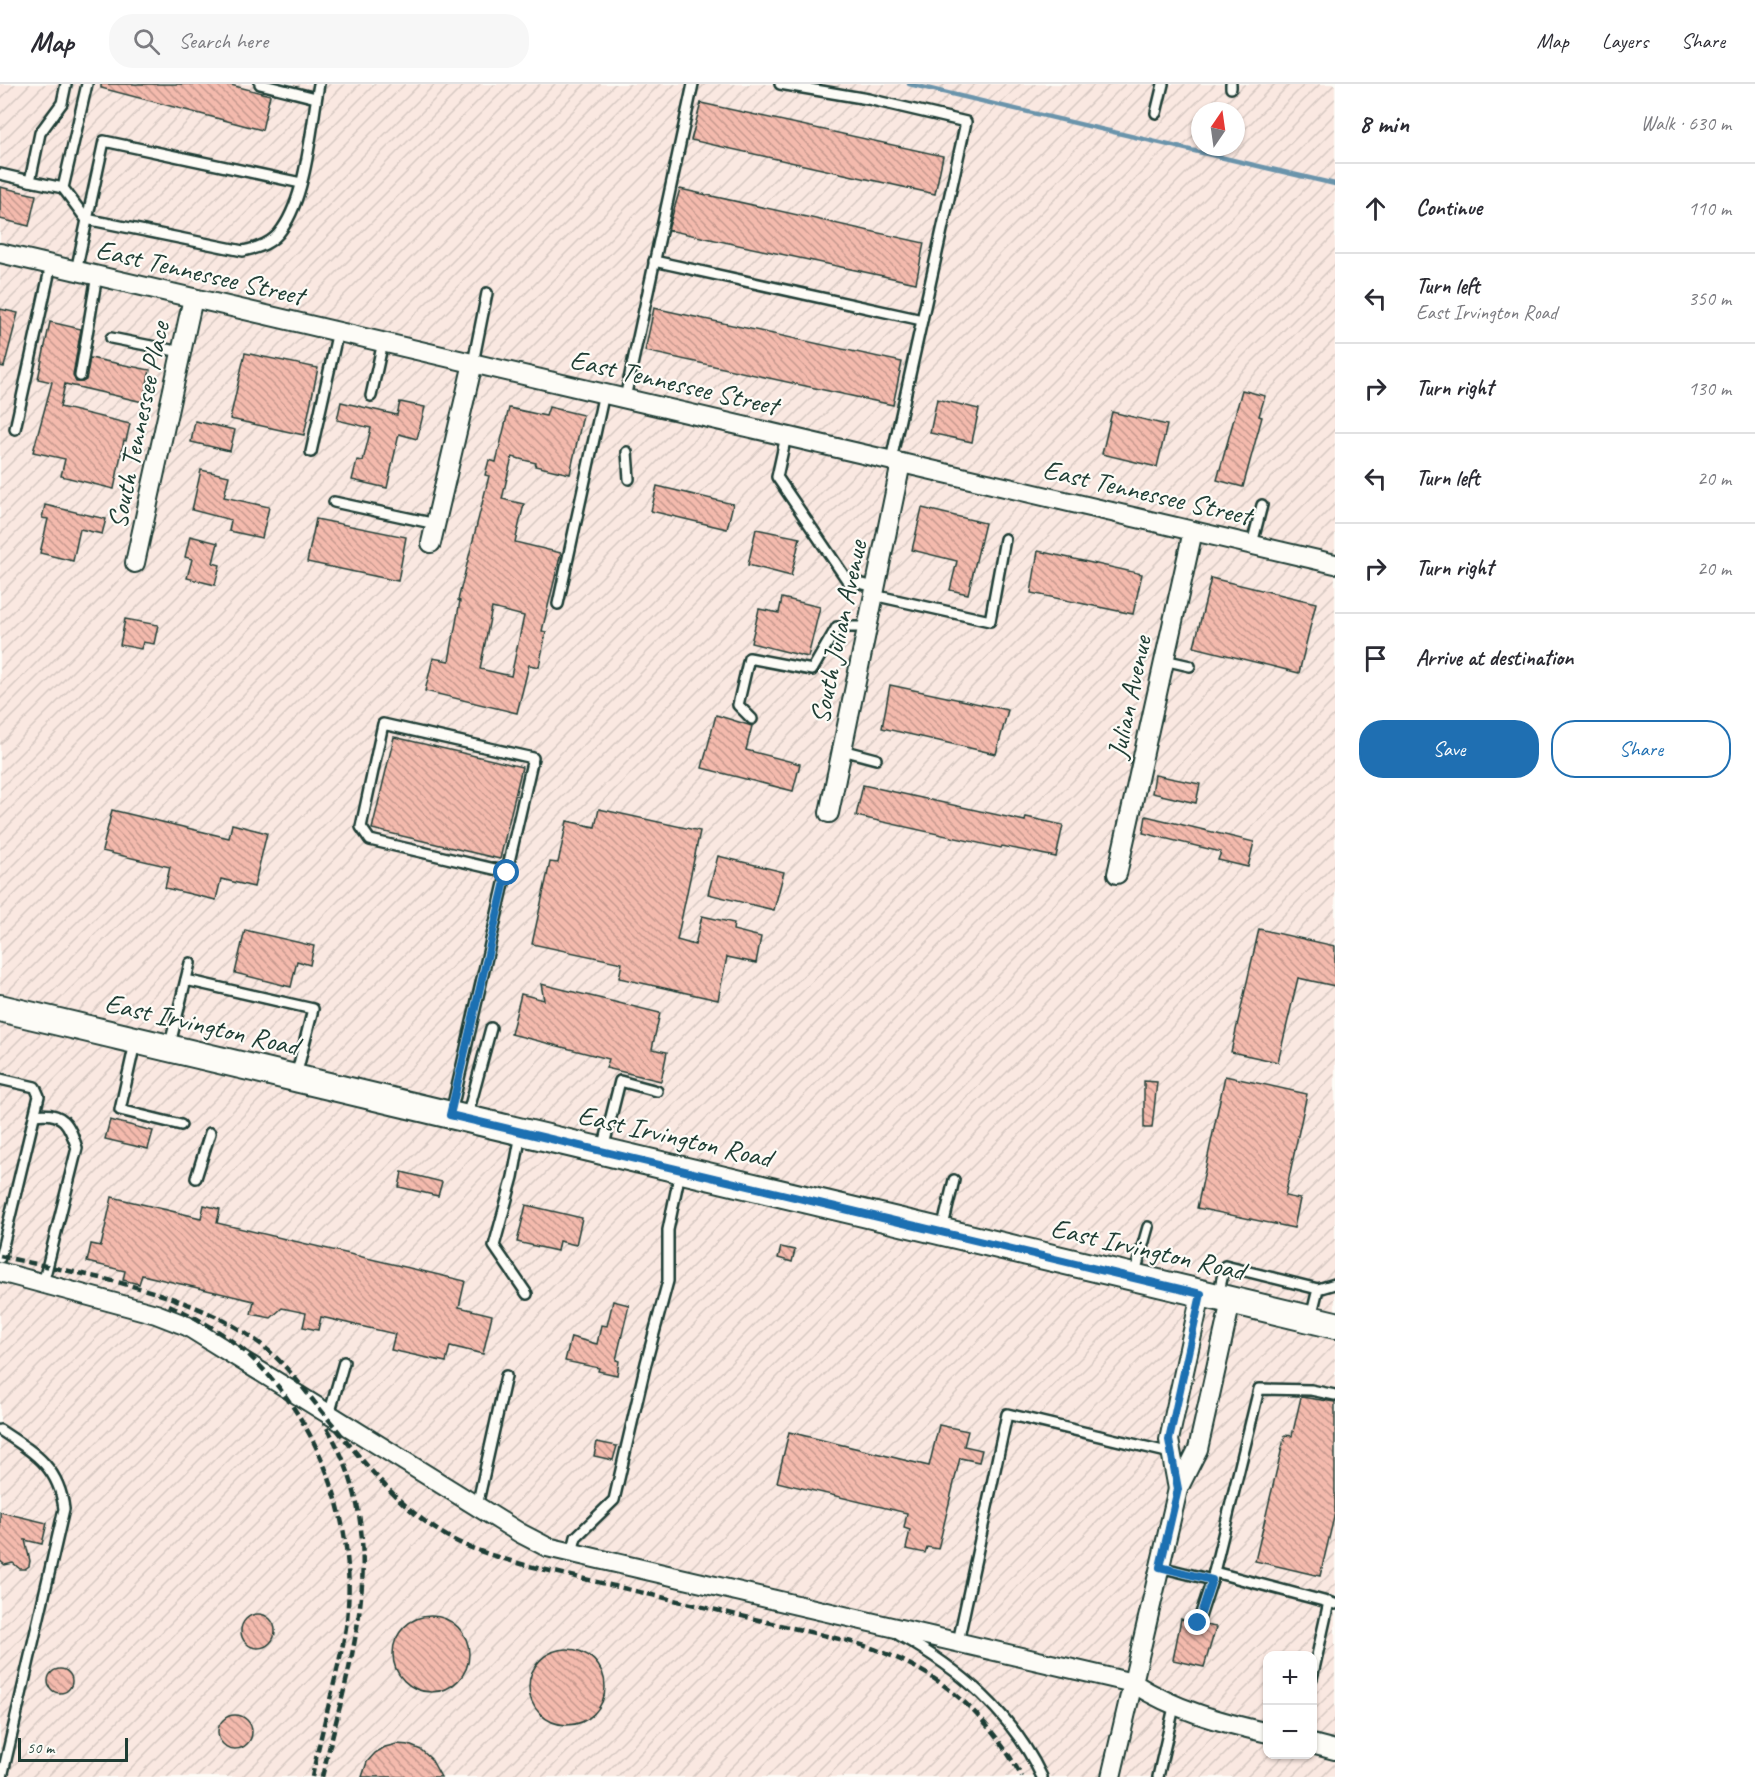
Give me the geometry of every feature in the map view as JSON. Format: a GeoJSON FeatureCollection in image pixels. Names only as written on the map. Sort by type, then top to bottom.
{"type":"FeatureCollection","features":[{"type":"Feature","properties":{"kind":"street","name":"East Tennessee Street"},"geometry":{"type":"LineString","coordinates":[[0,253],[1335,564]]}},
{"type":"Feature","properties":{"kind":"street","name":"South Tennessee Place"},"geometry":{"type":"LineString","coordinates":[[135,563],[193,298]]}},
{"type":"Feature","properties":{"kind":"street"},"geometry":{"type":"LineString","coordinates":[[431,543],[473,363]]}},
{"type":"Feature","properties":{"kind":"street","name":"South Julian Avenue"},"geometry":{"type":"LineString","coordinates":[[829,813],[874,591],[896,462]]}},
{"type":"Feature","properties":{"kind":"street","name":"Julian Avenue"},"geometry":{"type":"LineString","coordinates":[[1117,874],[1192,531]]}},
{"type":"Feature","properties":{"kind":"street","name":"East Irvington Road"},"geometry":{"type":"LineString","coordinates":[[0,1008],[1335,1325]]}},
{"type":"Feature","properties":{"kind":"street"},"geometry":{"type":"LineString","coordinates":[[0,1272],[156,1314],[187,1326],[535,1542],[572,1553],[1133,1683],[1174,1707],[1208,1719],[1263,1732]]}},
{"type":"Feature","properties":{"kind":"street"},"geometry":{"type":"LineString","coordinates":[[1178,1489],[1169,1440],[1217,1298]]}},
{"type":"Feature","properties":{"kind":"street"},"geometry":{"type":"LineString","coordinates":[[1111,1777],[1178,1489],[1198,1449],[1217,1298]]}},
{"type":"Feature","properties":{"kind":"street"},"geometry":{"type":"LineString","coordinates":[[1317,1745],[1335,1750]]}},
{"type":"Feature","properties":{"kind":"lane"},"geometry":{"type":"LineString","coordinates":[[30,181],[40,133],[62,103],[66,84]]}},
{"type":"Feature","properties":{"kind":"lane"},"geometry":{"type":"LineString","coordinates":[[63,188],[87,84]]}},
{"type":"Feature","properties":{"kind":"lane"},"geometry":{"type":"LineString","coordinates":[[260,84],[316,98]]}},
{"type":"Feature","properties":{"kind":"lane"},"geometry":{"type":"LineString","coordinates":[[0,174],[63,188],[86,219],[243,251],[263,247],[282,230],[301,183],[319,84]]}},
{"type":"Feature","properties":{"kind":"lane"},"geometry":{"type":"LineString","coordinates":[[625,398],[693,84]]}},
{"type":"Feature","properties":{"kind":"lane"},"geometry":{"type":"LineString","coordinates":[[780,84],[868,99],[966,122],[922,320],[896,462]]}},
{"type":"Feature","properties":{"kind":"lane"},"geometry":{"type":"LineString","coordinates":[[1155,113],[1163,84]]}},
{"type":"Feature","properties":{"kind":"lane"},"geometry":{"type":"LineString","coordinates":[[76,271],[104,141],[301,183]]}},
{"type":"Feature","properties":{"kind":"lane"},"geometry":{"type":"LineString","coordinates":[[654,261],[922,320]]}},
{"type":"Feature","properties":{"kind":"lane"},"geometry":{"type":"LineString","coordinates":[[15,429],[51,265]]}},
{"type":"Feature","properties":{"kind":"lane"},"geometry":{"type":"LineString","coordinates":[[80,376],[97,275]]}},
{"type":"Feature","properties":{"kind":"lane"},"geometry":{"type":"LineString","coordinates":[[473,363],[488,293]]}},
{"type":"Feature","properties":{"kind":"lane"},"geometry":{"type":"LineString","coordinates":[[311,452],[338,332]]}},
{"type":"Feature","properties":{"kind":"lane"},"geometry":{"type":"LineString","coordinates":[[111,338],[181,352]]}},
{"type":"Feature","properties":{"kind":"lane"},"geometry":{"type":"LineString","coordinates":[[371,396],[383,342]]}},
{"type":"Feature","properties":{"kind":"lane"},"geometry":{"type":"LineString","coordinates":[[558,604],[604,393]]}},
{"type":"Feature","properties":{"kind":"lane"},"geometry":{"type":"LineString","coordinates":[[786,436],[777,477],[847,580],[874,591],[990,621],[1005,539]]}},
{"type":"Feature","properties":{"kind":"lane"},"geometry":{"type":"LineString","coordinates":[[627,452],[629,479]]}},
{"type":"Feature","properties":{"kind":"lane"},"geometry":{"type":"LineString","coordinates":[[334,502],[436,524]]}},
{"type":"Feature","properties":{"kind":"lane"},"geometry":{"type":"LineString","coordinates":[[1252,544],[1262,505]]}},
{"type":"Feature","properties":{"kind":"lane"},"geometry":{"type":"LineString","coordinates":[[752,719],[738,705],[748,658],[812,670],[837,627],[867,627]]}},
{"type":"Feature","properties":{"kind":"lane"},"geometry":{"type":"LineString","coordinates":[[1164,660],[1190,666]]}},
{"type":"Feature","properties":{"kind":"lane"},"geometry":{"type":"LineString","coordinates":[[458,1117],[507,873],[533,758],[383,724],[361,827],[370,840],[507,873]]}},
{"type":"Feature","properties":{"kind":"lane"},"geometry":{"type":"LineString","coordinates":[[842,750],[876,759]]}},
{"type":"Feature","properties":{"kind":"lane"},"geometry":{"type":"LineString","coordinates":[[168,1048],[190,963]]}},
{"type":"Feature","properties":{"kind":"lane"},"geometry":{"type":"LineString","coordinates":[[186,980],[313,1009],[295,1078]]}},
{"type":"Feature","properties":{"kind":"lane"},"geometry":{"type":"LineString","coordinates":[[458,1117],[491,1028]]}},
{"type":"Feature","properties":{"kind":"lane"},"geometry":{"type":"LineString","coordinates":[[136,1040],[120,1110],[181,1125]]}},
{"type":"Feature","properties":{"kind":"lane"},"geometry":{"type":"LineString","coordinates":[[0,1079],[35,1087],[39,1096],[0,1258]]}},
{"type":"Feature","properties":{"kind":"lane"},"geometry":{"type":"LineString","coordinates":[[602,1151],[620,1082],[657,1090]]}},
{"type":"Feature","properties":{"kind":"lane"},"geometry":{"type":"LineString","coordinates":[[35,1115],[45,1114],[64,1120],[71,1128],[77,1148],[43,1284]]}},
{"type":"Feature","properties":{"kind":"lane"},"geometry":{"type":"LineString","coordinates":[[522,1132],[513,1177],[494,1246],[527,1294]]}},
{"type":"Feature","properties":{"kind":"lane"},"geometry":{"type":"LineString","coordinates":[[196,1178],[210,1133]]}},
{"type":"Feature","properties":{"kind":"lane"},"geometry":{"type":"LineString","coordinates":[[572,1553],[576,1537],[614,1500],[668,1281],[668,1230],[680,1170]]}},
{"type":"Feature","properties":{"kind":"lane"},"geometry":{"type":"LineString","coordinates":[[941,1232],[954,1180]]}},
{"type":"Feature","properties":{"kind":"lane"},"geometry":{"type":"LineString","coordinates":[[1134,1278],[1148,1227]]}},
{"type":"Feature","properties":{"kind":"lane"},"geometry":{"type":"LineString","coordinates":[[1217,1298],[1225,1266],[1318,1289],[1335,1284]]}},
{"type":"Feature","properties":{"kind":"lane"},"geometry":{"type":"LineString","coordinates":[[1310,1319],[1318,1289]]}},
{"type":"Feature","properties":{"kind":"lane"},"geometry":{"type":"LineString","coordinates":[[329,1415],[344,1362]]}},
{"type":"Feature","properties":{"kind":"lane"},"geometry":{"type":"LineString","coordinates":[[477,1506],[506,1376]]}},
{"type":"Feature","properties":{"kind":"lane"},"geometry":{"type":"LineString","coordinates":[[1198,1623],[1213,1576],[1259,1389],[1311,1390],[1335,1395]]}},
{"type":"Feature","properties":{"kind":"lane"},"geometry":{"type":"LineString","coordinates":[[958,1642],[1007,1414],[1172,1453]]}},
{"type":"Feature","properties":{"kind":"lane"},"geometry":{"type":"LineString","coordinates":[[1,1432],[32,1451],[46,1464],[57,1480],[64,1509],[2,1777]]}},
{"type":"Feature","properties":{"kind":"lane"},"geometry":{"type":"LineString","coordinates":[[1160,1567],[1213,1576],[1332,1603],[1317,1659]]}},
{"type":"Feature","properties":{"kind":"lane"},"geometry":{"type":"LineString","coordinates":[[878,1624],[933,1654],[986,1696],[1010,1724],[1030,1753],[1042,1777]]}},
{"type":"Feature","properties":{"kind":"lane"},"geometry":{"type":"LineString","coordinates":[[1158,1777],[1174,1707]]}},
{"type":"Feature","properties":{"kind":"shaded area"},"geometry":{"type":"Polygon","coordinates":[[[0,84],[1335,84],[1335,1777],[0,1777],[0,84]]]}},
{"type":"Feature","properties":{"kind":"building"},"geometry":{"type":"Polygon","coordinates":[[[101,84],[227,84],[270,95],[262,130],[101,88],[101,84]]]}},
{"type":"Feature","properties":{"kind":"building"},"geometry":{"type":"Polygon","coordinates":[[[701,103],[943,156],[935,194],[691,140],[701,103]]]}},
{"type":"Feature","properties":{"kind":"building"},"geometry":{"type":"Polygon","coordinates":[[[0,187],[36,195],[29,226],[0,219],[0,187]]]}},
{"type":"Feature","properties":{"kind":"building"},"geometry":{"type":"Polygon","coordinates":[[[680,189],[924,243],[916,283],[668,230],[680,189]]]}},
{"type":"Feature","properties":{"kind":"building"},"geometry":{"type":"Polygon","coordinates":[[[654,308],[902,362],[893,405],[645,351],[654,308]]]}},
{"type":"Feature","properties":{"kind":"building"},"geometry":{"type":"Polygon","coordinates":[[[0,309],[18,313],[4,367],[0,366],[0,309]]]}},
{"type":"Feature","properties":{"kind":"building"},"geometry":{"type":"Polygon","coordinates":[[[50,322],[81,329],[73,375],[76,382],[86,380],[90,358],[150,370],[143,402],[65,384],[60,407],[130,424],[126,441],[124,440],[114,489],[61,476],[65,459],[33,452],[52,382],[38,379],[50,322]]]}},
{"type":"Feature","properties":{"kind":"building"},"geometry":{"type":"Polygon","coordinates":[[[245,353],[318,368],[304,435],[230,419],[245,353]]]}},
{"type":"Feature","properties":{"kind":"building"},"geometry":{"type":"Polygon","coordinates":[[[1242,390],[1265,396],[1259,416],[1262,417],[1243,487],[1217,480],[1242,390]]]}},
{"type":"Feature","properties":{"kind":"building"},"geometry":{"type":"Polygon","coordinates":[[[937,399],[979,409],[972,442],[930,433],[937,399]]]}},
{"type":"Feature","properties":{"kind":"building"},"geometry":{"type":"Polygon","coordinates":[[[341,402],[397,415],[400,402],[425,407],[417,439],[399,434],[387,488],[352,480],[357,460],[363,461],[371,428],[337,420],[341,402]]]}},
{"type":"Feature","properties":{"kind":"building"},"geometry":{"type":"Polygon","coordinates":[[[549,407],[583,415],[570,474],[535,466],[536,463],[512,457],[502,499],[524,504],[515,542],[561,553],[542,631],[546,632],[539,667],[529,665],[517,713],[425,691],[433,658],[449,661],[460,601],[458,600],[489,476],[485,475],[489,460],[496,462],[509,408],[546,416],[549,407]],[[492,608],[480,669],[511,676],[524,616],[492,608]]]}},
{"type":"Feature","properties":{"kind":"building"},"geometry":{"type":"Polygon","coordinates":[[[1112,412],[1167,425],[1157,467],[1102,454],[1112,412]]]}},
{"type":"Feature","properties":{"kind":"building"},"geometry":{"type":"Polygon","coordinates":[[[195,421],[235,430],[230,451],[191,442],[195,421]]]}},
{"type":"Feature","properties":{"kind":"building"},"geometry":{"type":"Polygon","coordinates":[[[201,470],[229,476],[224,497],[269,507],[262,538],[229,531],[231,520],[192,510],[201,470]]]}},
{"type":"Feature","properties":{"kind":"building"},"geometry":{"type":"Polygon","coordinates":[[[657,486],[733,504],[727,529],[651,511],[657,486]]]}},
{"type":"Feature","properties":{"kind":"building"},"geometry":{"type":"Polygon","coordinates":[[[45,505],[106,519],[102,534],[80,529],[73,561],[40,553],[48,519],[42,518],[45,505]]]}},
{"type":"Feature","properties":{"kind":"building"},"geometry":{"type":"Polygon","coordinates":[[[922,508],[985,523],[968,594],[950,590],[957,561],[912,550],[922,508]]]}},
{"type":"Feature","properties":{"kind":"building"},"geometry":{"type":"Polygon","coordinates":[[[316,519],[406,537],[398,581],[307,562],[316,519]]]}},
{"type":"Feature","properties":{"kind":"building"},"geometry":{"type":"Polygon","coordinates":[[[756,529],[800,538],[791,576],[748,565],[756,529]]]}},
{"type":"Feature","properties":{"kind":"building"},"geometry":{"type":"Polygon","coordinates":[[[190,536],[218,543],[213,563],[220,565],[215,585],[187,578],[192,559],[185,557],[190,536]]]}},
{"type":"Feature","properties":{"kind":"building"},"geometry":{"type":"Polygon","coordinates":[[[1038,551],[1142,574],[1133,614],[1031,593],[1038,551]]]}},
{"type":"Feature","properties":{"kind":"building"},"geometry":{"type":"Polygon","coordinates":[[[1211,578],[1316,603],[1299,673],[1194,647],[1211,578]]]}},
{"type":"Feature","properties":{"kind":"building"},"geometry":{"type":"Polygon","coordinates":[[[782,598],[820,607],[808,657],[751,643],[759,609],[779,613],[782,598]]]}},
{"type":"Feature","properties":{"kind":"building"},"geometry":{"type":"Polygon","coordinates":[[[125,619],[158,625],[154,644],[143,642],[141,649],[120,645],[125,619]]]}},
{"type":"Feature","properties":{"kind":"building"},"geometry":{"type":"Polygon","coordinates":[[[890,685],[1008,710],[996,754],[882,728],[890,685]]]}},
{"type":"Feature","properties":{"kind":"building"},"geometry":{"type":"Polygon","coordinates":[[[716,715],[752,726],[746,750],[800,764],[793,791],[702,768],[716,715]]]}},
{"type":"Feature","properties":{"kind":"building"},"geometry":{"type":"Polygon","coordinates":[[[394,737],[522,767],[500,859],[372,829],[394,737]]]}},
{"type":"Feature","properties":{"kind":"building"},"geometry":{"type":"Polygon","coordinates":[[[1155,775],[1200,784],[1196,803],[1152,793],[1155,775]]]}},
{"type":"Feature","properties":{"kind":"building"},"geometry":{"type":"Polygon","coordinates":[[[863,785],[1025,821],[1026,817],[1063,825],[1056,857],[1002,846],[1001,848],[856,816],[863,785]]]}},
{"type":"Feature","properties":{"kind":"building"},"geometry":{"type":"Polygon","coordinates":[[[599,809],[700,831],[677,940],[695,945],[702,916],[734,923],[733,930],[761,937],[756,963],[727,957],[718,1000],[619,978],[622,963],[532,944],[550,862],[558,863],[567,821],[595,827],[599,809]]]}},
{"type":"Feature","properties":{"kind":"building"},"geometry":{"type":"Polygon","coordinates":[[[112,810],[229,838],[232,824],[267,833],[254,887],[221,879],[216,900],[165,888],[170,867],[102,851],[112,810]]]}},
{"type":"Feature","properties":{"kind":"building"},"geometry":{"type":"Polygon","coordinates":[[[1146,816],[1254,842],[1248,867],[1218,860],[1221,852],[1143,833],[1146,816]]]}},
{"type":"Feature","properties":{"kind":"building"},"geometry":{"type":"Polygon","coordinates":[[[718,856],[784,872],[774,910],[708,894],[718,856]]]}},
{"type":"Feature","properties":{"kind":"building"},"geometry":{"type":"Polygon","coordinates":[[[1259,929],[1335,946],[1335,986],[1298,978],[1278,1062],[1231,1052],[1259,929]]]}},
{"type":"Feature","properties":{"kind":"building"},"geometry":{"type":"Polygon","coordinates":[[[245,930],[314,946],[310,965],[297,961],[291,987],[235,973],[245,930]]]}},
{"type":"Feature","properties":{"kind":"building"},"geometry":{"type":"Polygon","coordinates":[[[541,984],[660,1013],[652,1049],[667,1052],[661,1081],[606,1068],[609,1059],[511,1034],[521,994],[544,1000],[541,984]]]}},
{"type":"Feature","properties":{"kind":"building"},"geometry":{"type":"Polygon","coordinates":[[[1225,1076],[1307,1094],[1285,1196],[1300,1199],[1294,1228],[1197,1208],[1225,1076]]]}},
{"type":"Feature","properties":{"kind":"building"},"geometry":{"type":"Polygon","coordinates":[[[1144,1081],[1157,1082],[1152,1128],[1144,1128],[1144,1081]]]}},
{"type":"Feature","properties":{"kind":"building"},"geometry":{"type":"Polygon","coordinates":[[[110,1120],[153,1131],[148,1149],[105,1139],[110,1120]]]}},
{"type":"Feature","properties":{"kind":"building"},"geometry":{"type":"Polygon","coordinates":[[[402,1172],[442,1182],[438,1196],[399,1187],[402,1172]]]}},
{"type":"Feature","properties":{"kind":"building"},"geometry":{"type":"Polygon","coordinates":[[[112,1197],[201,1218],[204,1205],[220,1209],[217,1223],[465,1281],[459,1307],[492,1315],[483,1354],[450,1346],[446,1362],[391,1350],[395,1334],[321,1317],[318,1330],[303,1327],[306,1313],[282,1308],[271,1318],[251,1314],[254,1301],[142,1275],[139,1284],[123,1280],[125,1271],[87,1262],[91,1244],[101,1246],[112,1197]]]}},
{"type":"Feature","properties":{"kind":"building"},"geometry":{"type":"Polygon","coordinates":[[[526,1205],[582,1218],[576,1245],[559,1241],[557,1251],[517,1242],[526,1205]]]}},
{"type":"Feature","properties":{"kind":"building"},"geometry":{"type":"Polygon","coordinates":[[[781,1247],[795,1250],[792,1262],[778,1258],[781,1247]]]}},
{"type":"Feature","properties":{"kind":"building"},"geometry":{"type":"Polygon","coordinates":[[[613,1301],[629,1305],[616,1360],[619,1361],[617,1375],[598,1371],[599,1368],[565,1361],[571,1337],[597,1344],[601,1325],[607,1326],[613,1301]]]}},
{"type":"Feature","properties":{"kind":"building"},"geometry":{"type":"Polygon","coordinates":[[[1301,1397],[1335,1402],[1335,1513],[1320,1576],[1255,1561],[1285,1435],[1292,1436],[1301,1397]]]}},
{"type":"Feature","properties":{"kind":"building"},"geometry":{"type":"Polygon","coordinates":[[[939,1425],[968,1431],[964,1446],[982,1450],[979,1462],[960,1458],[938,1549],[927,1547],[925,1553],[906,1549],[910,1530],[904,1528],[907,1513],[777,1482],[789,1432],[929,1466],[939,1425]]]}},
{"type":"Feature","properties":{"kind":"building"},"geometry":{"type":"Polygon","coordinates":[[[597,1442],[617,1446],[613,1460],[594,1456],[597,1442]]]}},
{"type":"Feature","properties":{"kind":"building"},"geometry":{"type":"Polygon","coordinates":[[[0,1512],[47,1523],[42,1544],[25,1540],[30,1561],[29,1566],[25,1569],[20,1569],[13,1563],[5,1565],[0,1561],[0,1512]]]}},
{"type":"Feature","properties":{"kind":"building"},"geometry":{"type":"Polygon","coordinates":[[[258,1614],[270,1619],[275,1631],[270,1643],[258,1648],[246,1643],[241,1631],[246,1619],[258,1614]]]}},
{"type":"Feature","properties":{"kind":"building"},"geometry":{"type":"Polygon","coordinates":[[[431,1616],[446,1619],[458,1627],[466,1639],[469,1654],[466,1669],[458,1681],[446,1689],[431,1692],[416,1689],[404,1681],[396,1669],[393,1654],[396,1639],[404,1627],[416,1619],[431,1616]]]}},
{"type":"Feature","properties":{"kind":"building"},"geometry":{"type":"Polygon","coordinates":[[[1181,1619],[1191,1622],[1196,1630],[1205,1625],[1216,1627],[1204,1667],[1173,1660],[1181,1619]]]}},
{"type":"Feature","properties":{"kind":"building"},"geometry":{"type":"Polygon","coordinates":[[[567,1649],[582,1652],[594,1660],[602,1672],[605,1687],[602,1702],[594,1714],[582,1722],[567,1725],[552,1722],[540,1714],[532,1702],[529,1687],[532,1672],[540,1660],[552,1652],[567,1649]]]}},
{"type":"Feature","properties":{"kind":"building"},"geometry":{"type":"Polygon","coordinates":[[[60,1669],[69,1672],[72,1681],[69,1690],[60,1693],[51,1690],[48,1681],[51,1672],[60,1669]]]}},
{"type":"Feature","properties":{"kind":"building"},"geometry":{"type":"Polygon","coordinates":[[[235,1715],[247,1720],[252,1732],[247,1744],[235,1749],[223,1744],[218,1732],[223,1720],[235,1715]]]}},
{"type":"Feature","properties":{"kind":"building"},"geometry":{"type":"Polygon","coordinates":[[[397,1744],[409,1745],[421,1750],[431,1759],[441,1777],[362,1777],[367,1762],[375,1753],[397,1744]]]}},
{"type":"Feature","properties":{"kind":"waterway"},"geometry":{"type":"LineString","coordinates":[[909,84],[1335,184]]}},
{"type":"Feature","properties":{"kind":"railway"},"geometry":{"type":"LineString","coordinates":[[0,1256],[103,1278],[172,1298],[235,1327],[280,1361],[365,1464],[394,1495],[427,1523],[464,1545],[525,1565],[852,1642],[906,1662],[951,1691],[971,1709],[990,1729],[1022,1777]]}},
{"type":"Feature","properties":{"kind":"railway"},"geometry":{"type":"LineString","coordinates":[[169,1305],[201,1321],[231,1341],[250,1356],[274,1381],[312,1439],[337,1504],[345,1538],[348,1573],[347,1616],[345,1635],[312,1777]]}},
{"type":"Feature","properties":{"kind":"railway"},"geometry":{"type":"LineString","coordinates":[[322,1777],[354,1643],[361,1598],[363,1554],[358,1510],[346,1466],[324,1423]]}},
{"type":"Feature","properties":{"kind":"route"},"geometry":{"type":"LineString","coordinates":[[507,873],[450,1115],[1201,1294],[1169,1440],[1178,1489],[1160,1567],[1212,1580],[1198,1623]]}}]}
